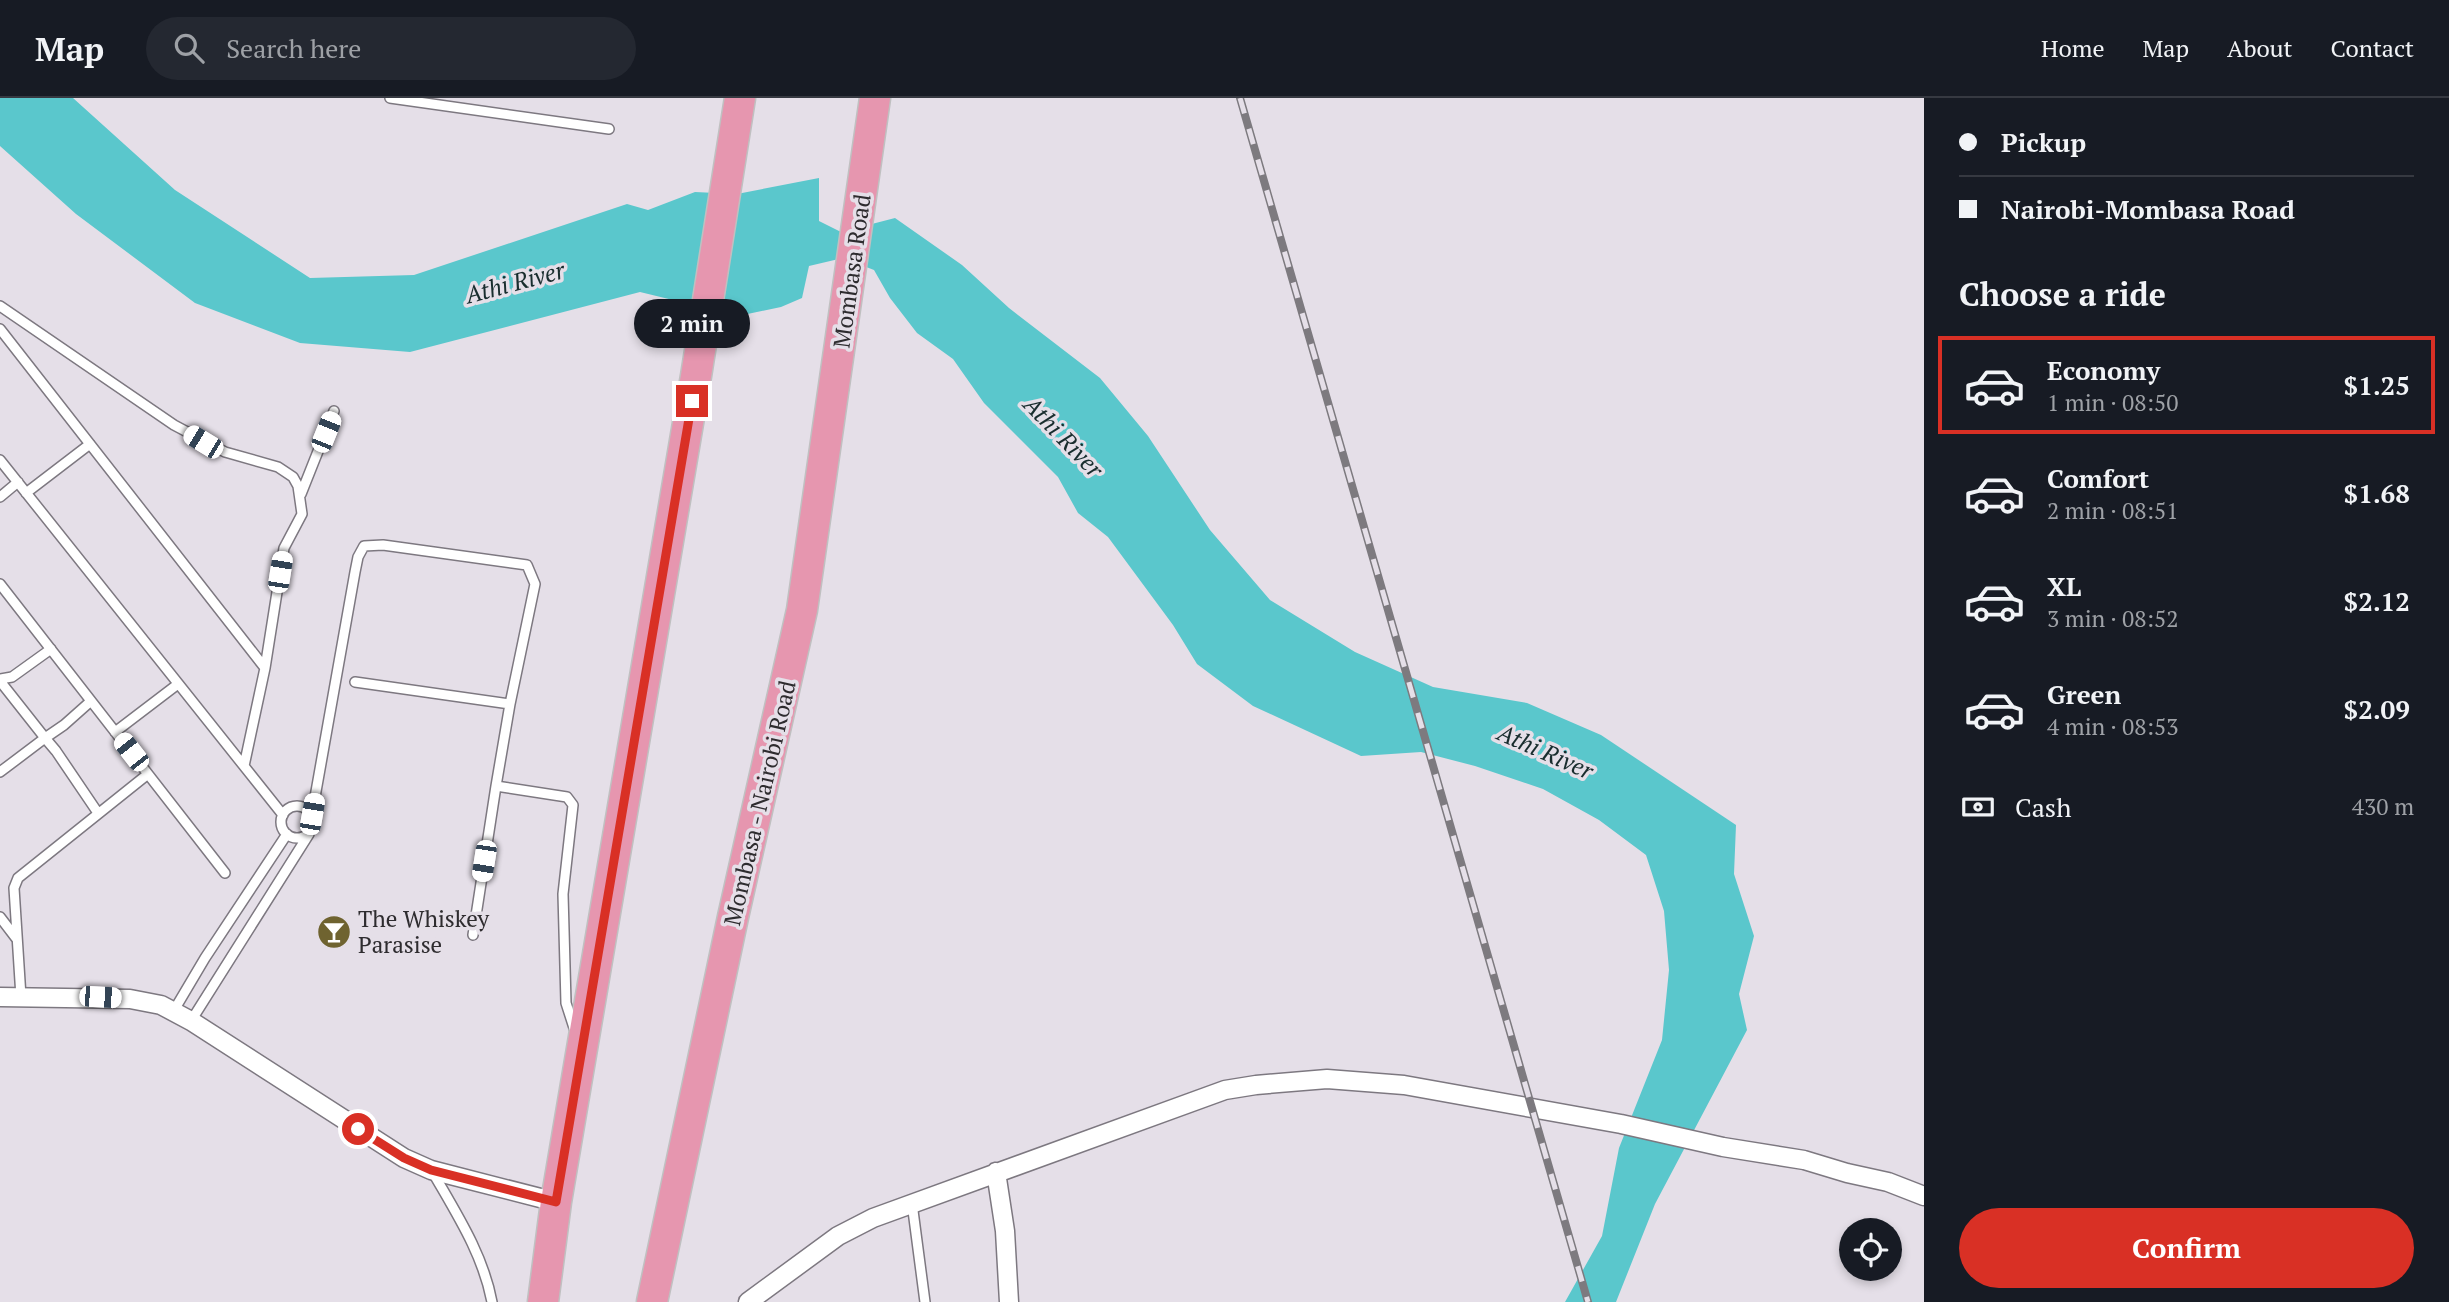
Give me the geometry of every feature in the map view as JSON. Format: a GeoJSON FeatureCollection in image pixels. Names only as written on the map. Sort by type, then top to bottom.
{"type":"FeatureCollection","features":[{"type":"Feature","properties":{"kind":"highway"},"geometry":{"type":"LineString","coordinates":[[543,1302],[556,1202],[696,376],[740,98]]}},
{"type":"Feature","properties":{"kind":"highway","name":"Mombasa Road"},"geometry":{"type":"LineString","coordinates":[[834,396],[875,98]]}},
{"type":"Feature","properties":{"kind":"highway","name":"Mombasa - Nairobi Road"},"geometry":{"type":"LineString","coordinates":[[660,1268],[733,917],[792,663],[816,524],[834,396]]}},
{"type":"Feature","properties":{"kind":"highway"},"geometry":{"type":"LineString","coordinates":[[646,1302],[660,1268]]}},
{"type":"Feature","properties":{"kind":"highway"},"geometry":{"type":"LineString","coordinates":[[653,1302],[660,1268]]}},
{"type":"Feature","properties":{"kind":"street"},"geometry":{"type":"LineString","coordinates":[[0,997],[130,999],[161,1006],[191,1021],[404,1158],[431,1170],[556,1202]]}},
{"type":"Feature","properties":{"kind":"street"},"geometry":{"type":"LineString","coordinates":[[748,1302],[838,1236],[873,1218],[1225,1090],[1256,1084],[1327,1079],[1404,1085],[1621,1124],[1723,1147],[1804,1160],[1888,1182],[1924,1196]]}},
{"type":"Feature","properties":{"kind":"street"},"geometry":{"type":"LineString","coordinates":[[996,1172],[1005,1231],[1009,1302]]}},
{"type":"Feature","properties":{"kind":"lane"},"geometry":{"type":"LineString","coordinates":[[390,98],[609,129]]}},
{"type":"Feature","properties":{"kind":"lane"},"geometry":{"type":"LineString","coordinates":[[0,306],[203,442],[225,452],[278,467],[293,477],[301,494],[302,514],[284,548],[265,668],[244,766]]}},
{"type":"Feature","properties":{"kind":"lane"},"geometry":{"type":"LineString","coordinates":[[0,329],[265,668]]}},
{"type":"Feature","properties":{"kind":"lane"},"geometry":{"type":"LineString","coordinates":[[301,494],[334,411]]}},
{"type":"Feature","properties":{"kind":"lane"},"geometry":{"type":"LineString","coordinates":[[26,493],[90,444]]}},
{"type":"Feature","properties":{"kind":"lane"},"geometry":{"type":"LineString","coordinates":[[0,460],[283,815]]}},
{"type":"Feature","properties":{"kind":"lane"},"geometry":{"type":"LineString","coordinates":[[0,497],[18,482]]}},
{"type":"Feature","properties":{"kind":"lane"},"geometry":{"type":"LineString","coordinates":[[191,1021],[313,828],[312,814],[355,572],[358,556],[364,546],[383,545],[527,565],[535,584],[510,704],[473,936]]}},
{"type":"Feature","properties":{"kind":"lane"},"geometry":{"type":"LineString","coordinates":[[0,584],[225,873]]}},
{"type":"Feature","properties":{"kind":"lane"},"geometry":{"type":"LineString","coordinates":[[51,649],[12,677],[0,680],[98,813]]}},
{"type":"Feature","properties":{"kind":"lane"},"geometry":{"type":"LineString","coordinates":[[355,682],[510,704]]}},
{"type":"Feature","properties":{"kind":"lane"},"geometry":{"type":"LineString","coordinates":[[115,732],[178,684]]}},
{"type":"Feature","properties":{"kind":"lane"},"geometry":{"type":"LineString","coordinates":[[0,772],[91,701]]}},
{"type":"Feature","properties":{"kind":"lane"},"geometry":{"type":"LineString","coordinates":[[21,997],[15,888],[18,877],[148,774]]}},
{"type":"Feature","properties":{"kind":"lane"},"geometry":{"type":"LineString","coordinates":[[496,786],[567,797],[573,805],[563,894],[566,1003],[582,1052]]}},
{"type":"Feature","properties":{"kind":"lane"},"geometry":{"type":"LineString","coordinates":[[309,834],[294,838],[286,834],[281,822],[287,809],[300,806],[312,814]]}},
{"type":"Feature","properties":{"kind":"lane"},"geometry":{"type":"LineString","coordinates":[[173,1012],[286,834]]}},
{"type":"Feature","properties":{"kind":"lane"},"geometry":{"type":"LineString","coordinates":[[0,917],[18,939]]}},
{"type":"Feature","properties":{"kind":"lane"},"geometry":{"type":"LineString","coordinates":[[431,1170],[475,1248],[488,1278],[492,1302]]}},
{"type":"Feature","properties":{"kind":"lane"},"geometry":{"type":"LineString","coordinates":[[912,1203],[925,1302]]}},
{"type":"Feature","properties":{"kind":"water","name":"Athi River"},"geometry":{"type":"Polygon","coordinates":[[[0,98],[73,98],[175,190],[310,278],[414,275],[627,204],[648,210],[695,192],[737,194],[819,178],[819,221],[841,232],[895,218],[962,265],[1009,308],[1100,378],[1148,436],[1210,530],[1270,600],[1355,652],[1433,687],[1527,703],[1601,735],[1736,825],[1734,874],[1754,936],[1739,994],[1747,1030],[1655,1204],[1616,1302],[1565,1302],[1602,1236],[1619,1148],[1662,1040],[1669,970],[1664,911],[1646,855],[1599,820],[1543,789],[1475,766],[1421,752],[1361,756],[1253,706],[1197,664],[1173,625],[1108,537],[1078,513],[1058,477],[984,403],[953,359],[917,333],[890,298],[874,270],[843,258],[809,266],[802,298],[781,307],[691,326],[677,301],[640,292],[410,352],[300,343],[195,303],[76,214],[0,146],[0,98]]]}},
{"type":"Feature","properties":{"kind":"railway"},"geometry":{"type":"LineString","coordinates":[[1240,98],[1588,1302]]}},
{"type":"Feature","properties":{"kind":"place","name":"The Whiskey Parasise"},"geometry":{"type":"Point","coordinates":[334,932]}},
{"type":"Feature","properties":{"kind":"route"},"geometry":{"type":"LineString","coordinates":[[358,1129],[404,1158],[431,1170],[556,1202],[692,401]]}}]}
